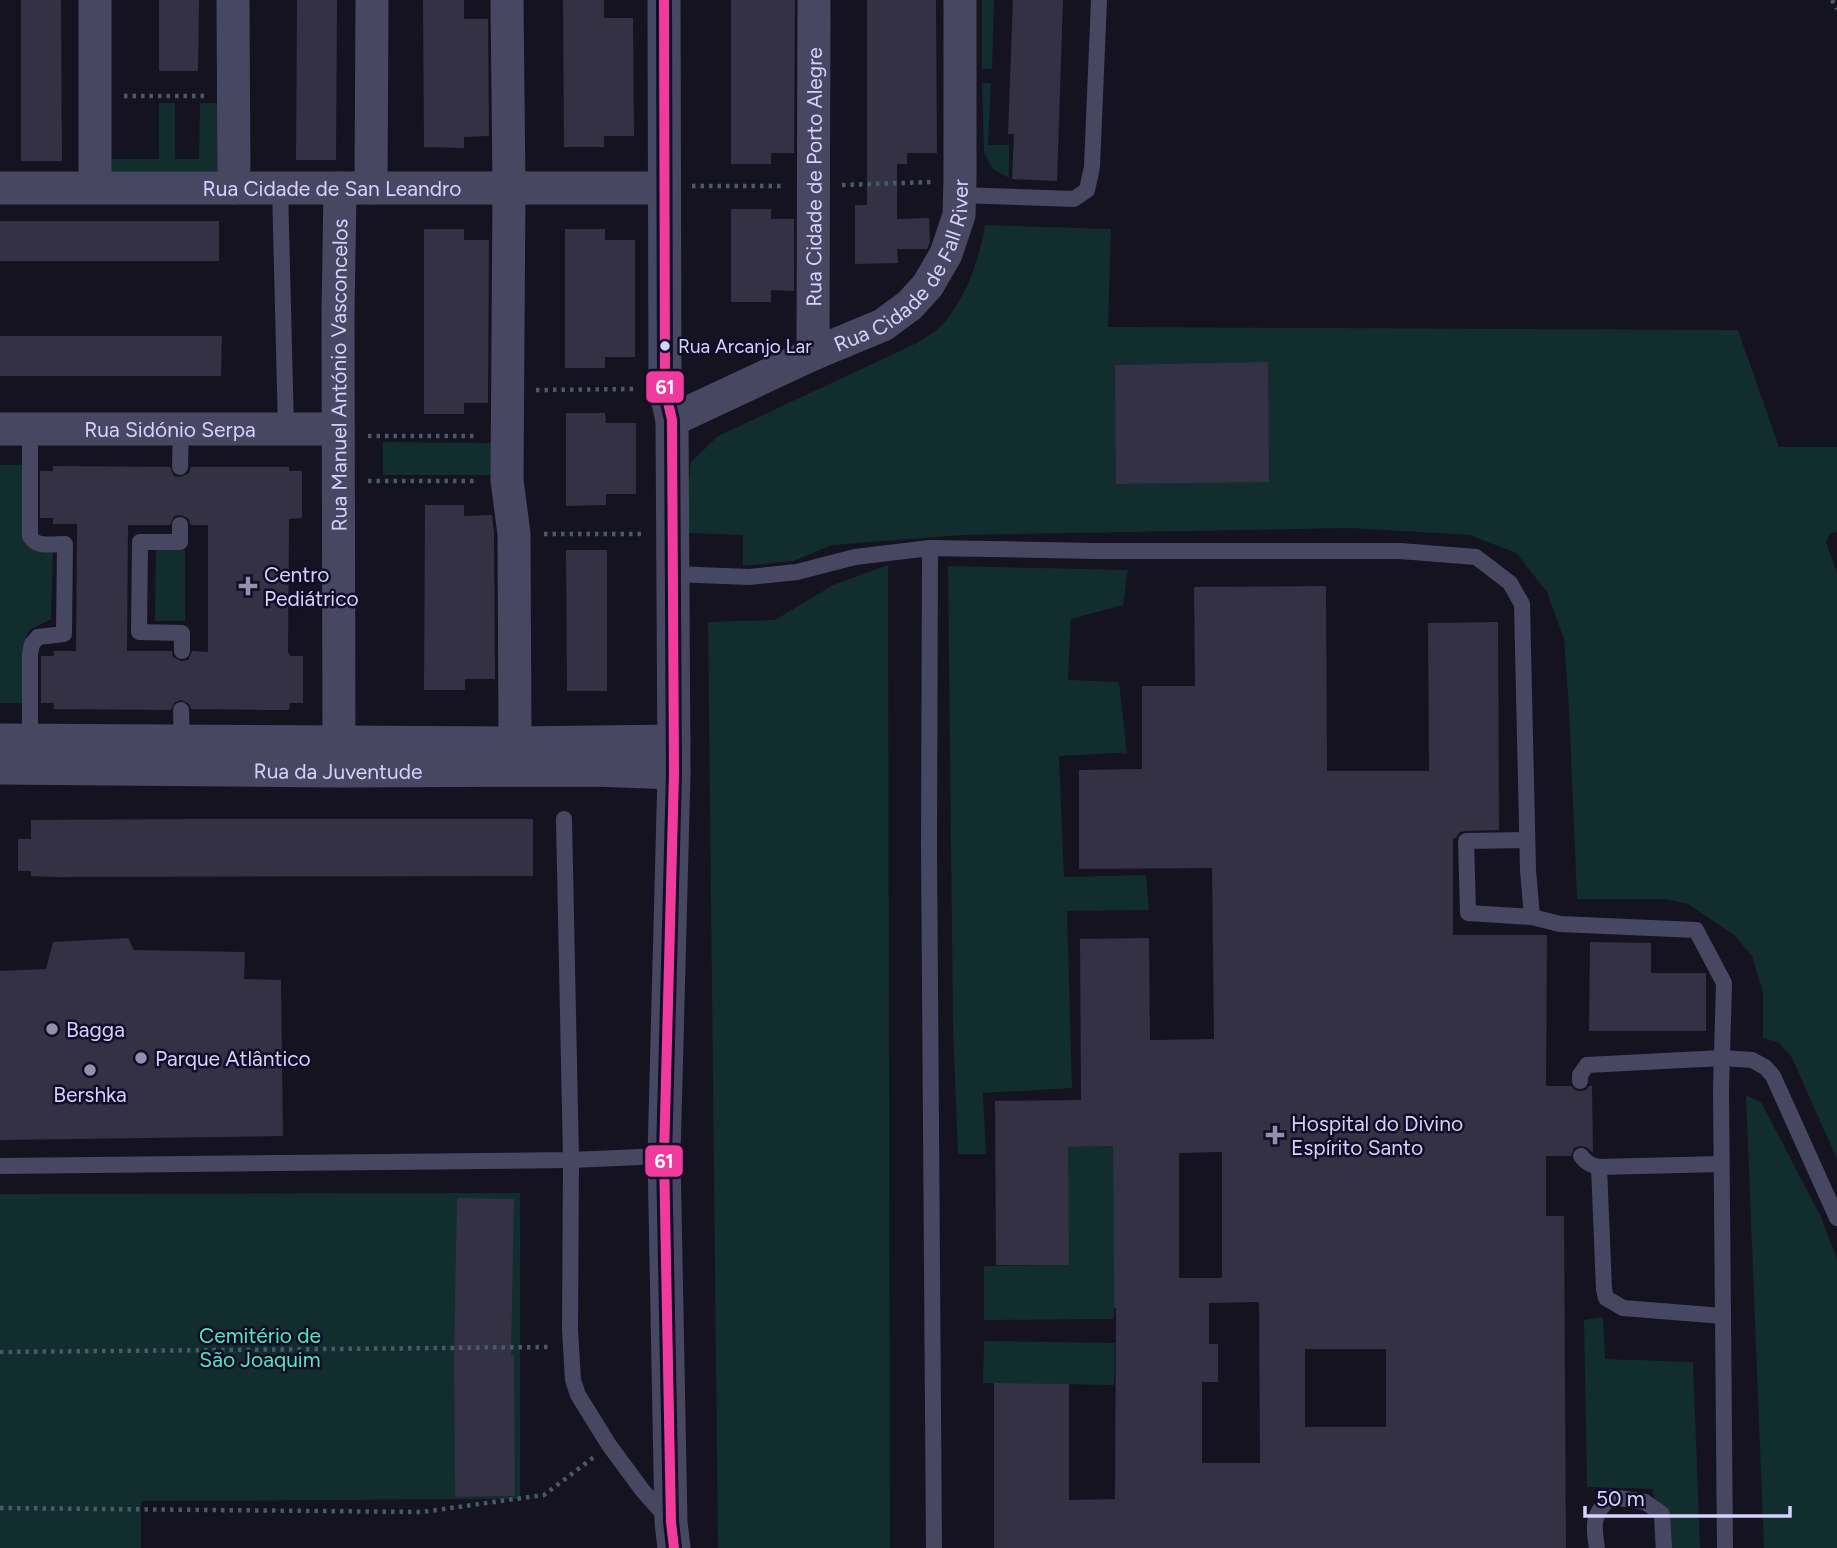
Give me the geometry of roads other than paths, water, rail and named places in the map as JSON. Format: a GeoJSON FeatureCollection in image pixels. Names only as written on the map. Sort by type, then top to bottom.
{"type":"FeatureCollection","features":[{"type":"Feature","properties":{"kind":"street"},"geometry":{"type":"LineString","coordinates":[[94,187],[95,0]]}},
{"type":"Feature","properties":{"kind":"street"},"geometry":{"type":"LineString","coordinates":[[233,0],[234,188]]}},
{"type":"Feature","properties":{"kind":"street","name":"Rua Manuel António Vasconcelos"},"geometry":{"type":"LineString","coordinates":[[339,756],[338,433],[355,188],[372,0]]}},
{"type":"Feature","properties":{"kind":"street"},"geometry":{"type":"LineString","coordinates":[[507,0],[507,481],[514,534],[515,743]]}},
{"type":"Feature","properties":{"kind":"street"},"geometry":{"type":"LineString","coordinates":[[664,0],[664,186],[673,534],[674,757],[664,1156],[673,1535]]}},
{"type":"Feature","properties":{"kind":"street","name":"Rua Cidade de Porto Alegre"},"geometry":{"type":"LineString","coordinates":[[813,354],[814,0]]}},
{"type":"Feature","properties":{"kind":"street","name":"Rua Cidade de Fall River"},"geometry":{"type":"LineString","coordinates":[[668,405],[813,354],[883,325],[910,305],[928,285],[946,254],[959,215],[960,0]]}},
{"type":"Feature","properties":{"kind":"street","name":"Rua Cidade de San Leandro"},"geometry":{"type":"LineString","coordinates":[[0,188],[664,186]]}},
{"type":"Feature","properties":{"kind":"street","name":"Rua Sidónio Serpa"},"geometry":{"type":"LineString","coordinates":[[15,429],[286,429],[338,433]]}},
{"type":"Feature","properties":{"kind":"street","name":"Rua da Juventude"},"geometry":{"type":"LineString","coordinates":[[15,740],[182,725],[339,756],[594,770],[674,757]]}},
{"type":"Feature","properties":{"kind":"street","name":"Rua da Juventude"},"geometry":{"type":"LineString","coordinates":[[0,768],[241,769],[339,756],[515,743],[674,757]]}},
{"type":"Feature","properties":{"kind":"lane"},"geometry":{"type":"LineString","coordinates":[[960,188],[1074,199],[1087,190],[1092,167],[1099,0]]}},
{"type":"Feature","properties":{"kind":"lane"},"geometry":{"type":"LineString","coordinates":[[280,188],[286,429]]}},
{"type":"Feature","properties":{"kind":"lane"},"geometry":{"type":"LineString","coordinates":[[15,429],[32,541],[65,544],[64,634],[38,637],[32,644],[15,740]]}},
{"type":"Feature","properties":{"kind":"lane"},"geometry":{"type":"LineString","coordinates":[[180,467],[181,429]]}},
{"type":"Feature","properties":{"kind":"lane"},"geometry":{"type":"LineString","coordinates":[[180,525],[180,542],[140,542],[139,632],[182,632],[182,651]]}},
{"type":"Feature","properties":{"kind":"lane"},"geometry":{"type":"LineString","coordinates":[[930,548],[929,861],[934,1548]]}},
{"type":"Feature","properties":{"kind":"lane"},"geometry":{"type":"LineString","coordinates":[[673,574],[749,577],[797,572],[856,556],[930,548],[1400,551],[1476,557],[1510,583],[1522,604],[1527,840],[1532,917]]}},
{"type":"Feature","properties":{"kind":"lane"},"geometry":{"type":"LineString","coordinates":[[564,819],[571,1160],[570,1346],[573,1380],[578,1395],[609,1445],[673,1535]]}},
{"type":"Feature","properties":{"kind":"lane"},"geometry":{"type":"LineString","coordinates":[[1527,840],[1466,841],[1468,913],[1532,917],[1560,924],[1696,930],[1724,983],[1721,1164],[1725,1548]]}},
{"type":"Feature","properties":{"kind":"lane"},"geometry":{"type":"LineString","coordinates":[[1580,1081],[1580,1074],[1587,1065],[1722,1058],[1752,1060],[1765,1067],[1773,1076],[1837,1218]]}},
{"type":"Feature","properties":{"kind":"lane"},"geometry":{"type":"LineString","coordinates":[[0,1166],[571,1160],[664,1156]]}},
{"type":"Feature","properties":{"kind":"lane"},"geometry":{"type":"LineString","coordinates":[[1581,1156],[1591,1165],[1599,1167],[1721,1164]]}},
{"type":"Feature","properties":{"kind":"lane"},"geometry":{"type":"LineString","coordinates":[[1599,1167],[1606,1298],[1623,1308],[1723,1316]]}},
{"type":"Feature","properties":{"kind":"lane"},"geometry":{"type":"LineString","coordinates":[[1597,1548],[1593,1527],[1600,1507],[1612,1497],[1645,1502],[1662,1514],[1664,1548]]}},
{"type":"Feature","properties":{"kind":"place","name":"Rua Arcanjo Lar"},"geometry":{"type":"Point","coordinates":[665,346]}},
{"type":"Feature","properties":{"kind":"place","name":"Centro Pediátrico"},"geometry":{"type":"Point","coordinates":[248,586]}},
{"type":"Feature","properties":{"kind":"place","name":"Bagga"},"geometry":{"type":"Point","coordinates":[52,1029]}},
{"type":"Feature","properties":{"kind":"place","name":"Parque Atlântico"},"geometry":{"type":"Point","coordinates":[141,1058]}},
{"type":"Feature","properties":{"kind":"place","name":"Bershka"},"geometry":{"type":"Point","coordinates":[90,1070]}},
{"type":"Feature","properties":{"kind":"place","name":"Hospital do Divino Espírito Santo"},"geometry":{"type":"Point","coordinates":[1275,1135]}},
{"type":"Feature","properties":{"kind":"park label","name":"Cemitério de São Joaquim"},"geometry":{"type":"Point","coordinates":[260,1347]}}]}
